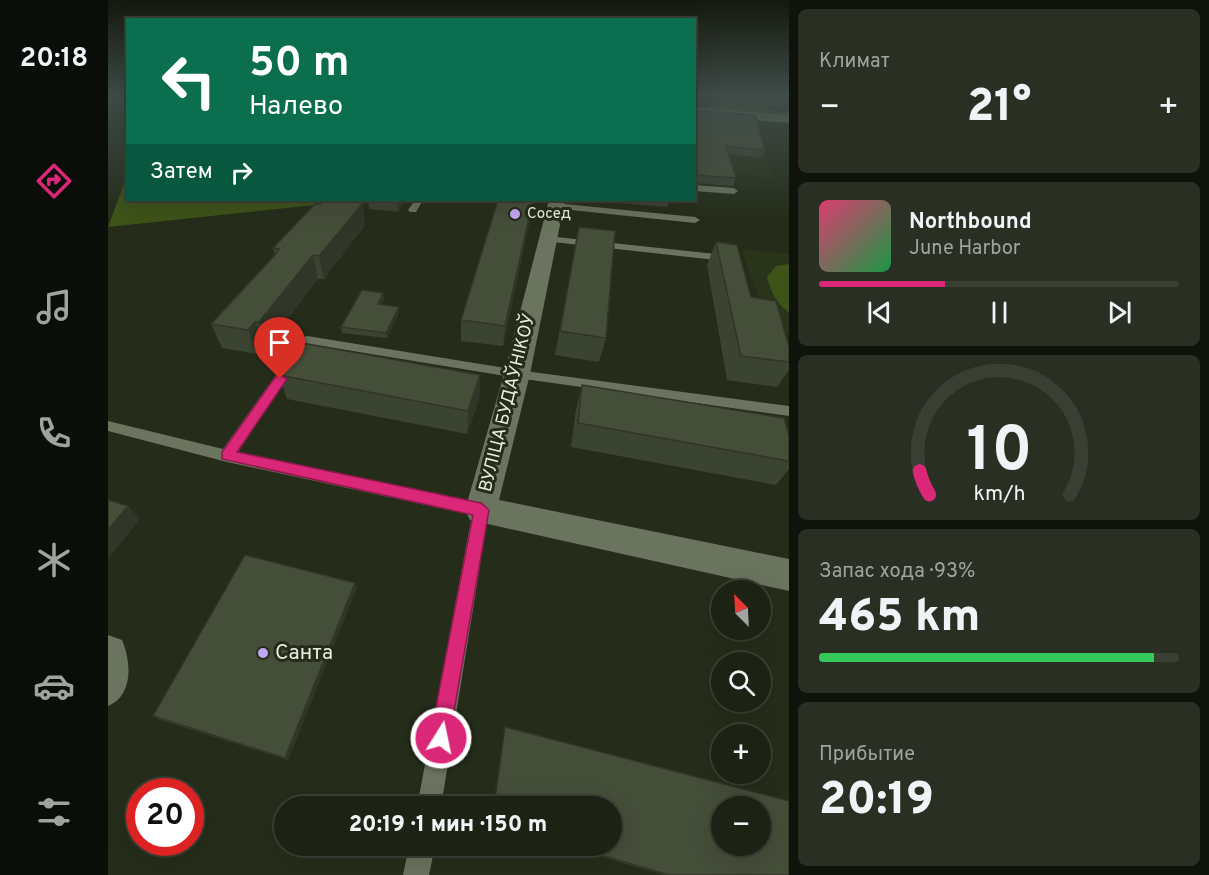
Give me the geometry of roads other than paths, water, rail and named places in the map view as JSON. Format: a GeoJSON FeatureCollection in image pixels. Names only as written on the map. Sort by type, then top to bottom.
{"type":"FeatureCollection","features":[{"type":"Feature","properties":{"kind":"street","name":"ВУЛІЦА БУДАЎНІКОЎ"},"geometry":{"type":"LineString","coordinates":[[556,203],[517,374],[481,510],[789,575]]}},
{"type":"Feature","properties":{"kind":"lane"},"geometry":{"type":"LineString","coordinates":[[696,188],[734,191]]}},
{"type":"Feature","properties":{"kind":"lane"},"geometry":{"type":"LineString","coordinates":[[413,210],[418,201]]}},
{"type":"Feature","properties":{"kind":"lane"},"geometry":{"type":"LineString","coordinates":[[556,203],[695,220]]}},
{"type":"Feature","properties":{"kind":"lane"},"geometry":{"type":"LineString","coordinates":[[547,239],[725,258]]}},
{"type":"Feature","properties":{"kind":"lane"},"geometry":{"type":"LineString","coordinates":[[227,456],[307,340],[517,374],[789,411]]}},
{"type":"Feature","properties":{"kind":"lane"},"geometry":{"type":"LineString","coordinates":[[108,426],[227,456],[481,510],[431,796]]}},
{"type":"Feature","properties":{"kind":"lane"},"geometry":{"type":"LineString","coordinates":[[108,645],[115,647],[120,659],[119,677],[108,695]]}},
{"type":"Feature","properties":{"kind":"lane"},"geometry":{"type":"LineString","coordinates":[[417,875],[420,856]]}},
{"type":"Feature","properties":{"kind":"place","name":"Сосед"},"geometry":{"type":"Point","coordinates":[515,214]}},
{"type":"Feature","properties":{"kind":"place","name":"Санта"},"geometry":{"type":"Point","coordinates":[263,653]}}]}
